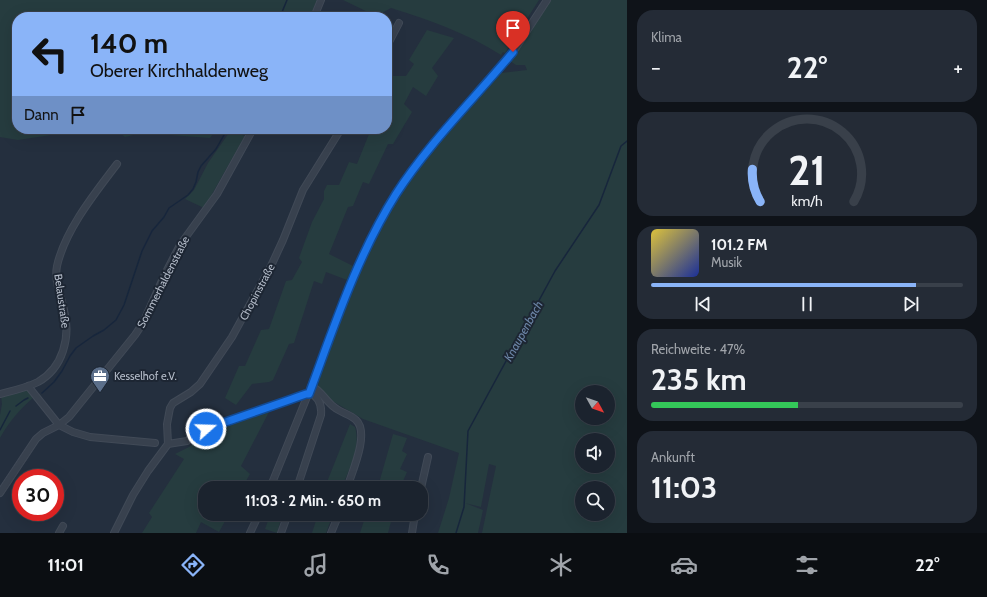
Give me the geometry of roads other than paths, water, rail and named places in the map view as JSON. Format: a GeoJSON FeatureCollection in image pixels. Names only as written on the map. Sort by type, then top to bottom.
{"type":"FeatureCollection","features":[{"type":"Feature","properties":{"kind":"street"},"geometry":{"type":"LineString","coordinates":[[316,12],[321,0]]}},
{"type":"Feature","properties":{"kind":"street"},"geometry":{"type":"LineString","coordinates":[[273,481],[366,248],[396,194],[446,129],[513,52],[547,0]]}},
{"type":"Feature","properties":{"kind":"street"},"geometry":{"type":"LineString","coordinates":[[392,36],[399,23]]}},
{"type":"Feature","properties":{"kind":"street","name":"Sommerhaldenstraße"},"geometry":{"type":"LineString","coordinates":[[0,493],[36,439],[50,429],[59,426],[69,417],[126,347],[143,323],[180,245],[217,194],[250,134]]}},
{"type":"Feature","properties":{"kind":"street","name":"Chopinstraße"},"geometry":{"type":"LineString","coordinates":[[168,444],[167,424],[170,408],[173,404],[200,384],[232,337],[271,266],[310,178],[338,134]]}},
{"type":"Feature","properties":{"kind":"street","name":"Belaustraße"},"geometry":{"type":"LineString","coordinates":[[0,394],[38,382],[53,369],[61,357],[66,339],[67,325],[56,275],[61,251],[68,234],[117,164]]}},
{"type":"Feature","properties":{"kind":"street"},"geometry":{"type":"LineString","coordinates":[[28,386],[59,426],[90,437],[155,442]]}},
{"type":"Feature","properties":{"kind":"street"},"geometry":{"type":"LineString","coordinates":[[114,533],[120,518],[140,483],[156,458],[168,444],[187,442],[206,429],[306,394],[310,391],[318,390],[333,407],[352,417],[359,423],[361,429],[360,446],[349,481]]}},
{"type":"Feature","properties":{"kind":"street"},"geometry":{"type":"LineString","coordinates":[[299,481],[321,415],[318,399],[310,391]]}},
{"type":"Feature","properties":{"kind":"street"},"geometry":{"type":"LineString","coordinates":[[423,481],[428,457]]}},
{"type":"Feature","properties":{"kind":"street"},"geometry":{"type":"LineString","coordinates":[[250,533],[255,521]]}},
{"type":"Feature","properties":{"kind":"street"},"geometry":{"type":"LineString","coordinates":[[281,533],[285,521]]}},
{"type":"Feature","properties":{"kind":"street"},"geometry":{"type":"LineString","coordinates":[[331,533],[335,521]]}},
{"type":"Feature","properties":{"kind":"street"},"geometry":{"type":"LineString","coordinates":[[412,533],[414,521]]}},
{"type":"Feature","properties":{"kind":"street"},"geometry":{"type":"LineString","coordinates":[[59,533],[63,526]]}},
{"type":"Feature","properties":{"kind":"waterway"},"geometry":{"type":"LineString","coordinates":[[282,12],[287,0]]}},
{"type":"Feature","properties":{"kind":"waterway"},"geometry":{"type":"LineString","coordinates":[[42,393],[54,382],[76,348],[104,330],[116,320],[124,305],[142,251],[152,231],[164,217],[169,208],[188,195],[193,189],[201,166],[216,149],[224,135]]}},
{"type":"Feature","properties":{"kind":"waterway","name":"Knaupenbach"},"geometry":{"type":"LineString","coordinates":[[456,533],[464,507],[468,431],[555,271],[599,205],[621,146],[627,141]]}},
{"type":"Feature","properties":{"kind":"waterway"},"geometry":{"type":"LineString","coordinates":[[16,406],[28,398]]}},
{"type":"Feature","properties":{"kind":"waterway"},"geometry":{"type":"LineString","coordinates":[[0,430],[10,411]]}},
{"type":"Feature","properties":{"kind":"place","name":"Kesselhof e.V."},"geometry":{"type":"Point","coordinates":[100,393]}}]}
